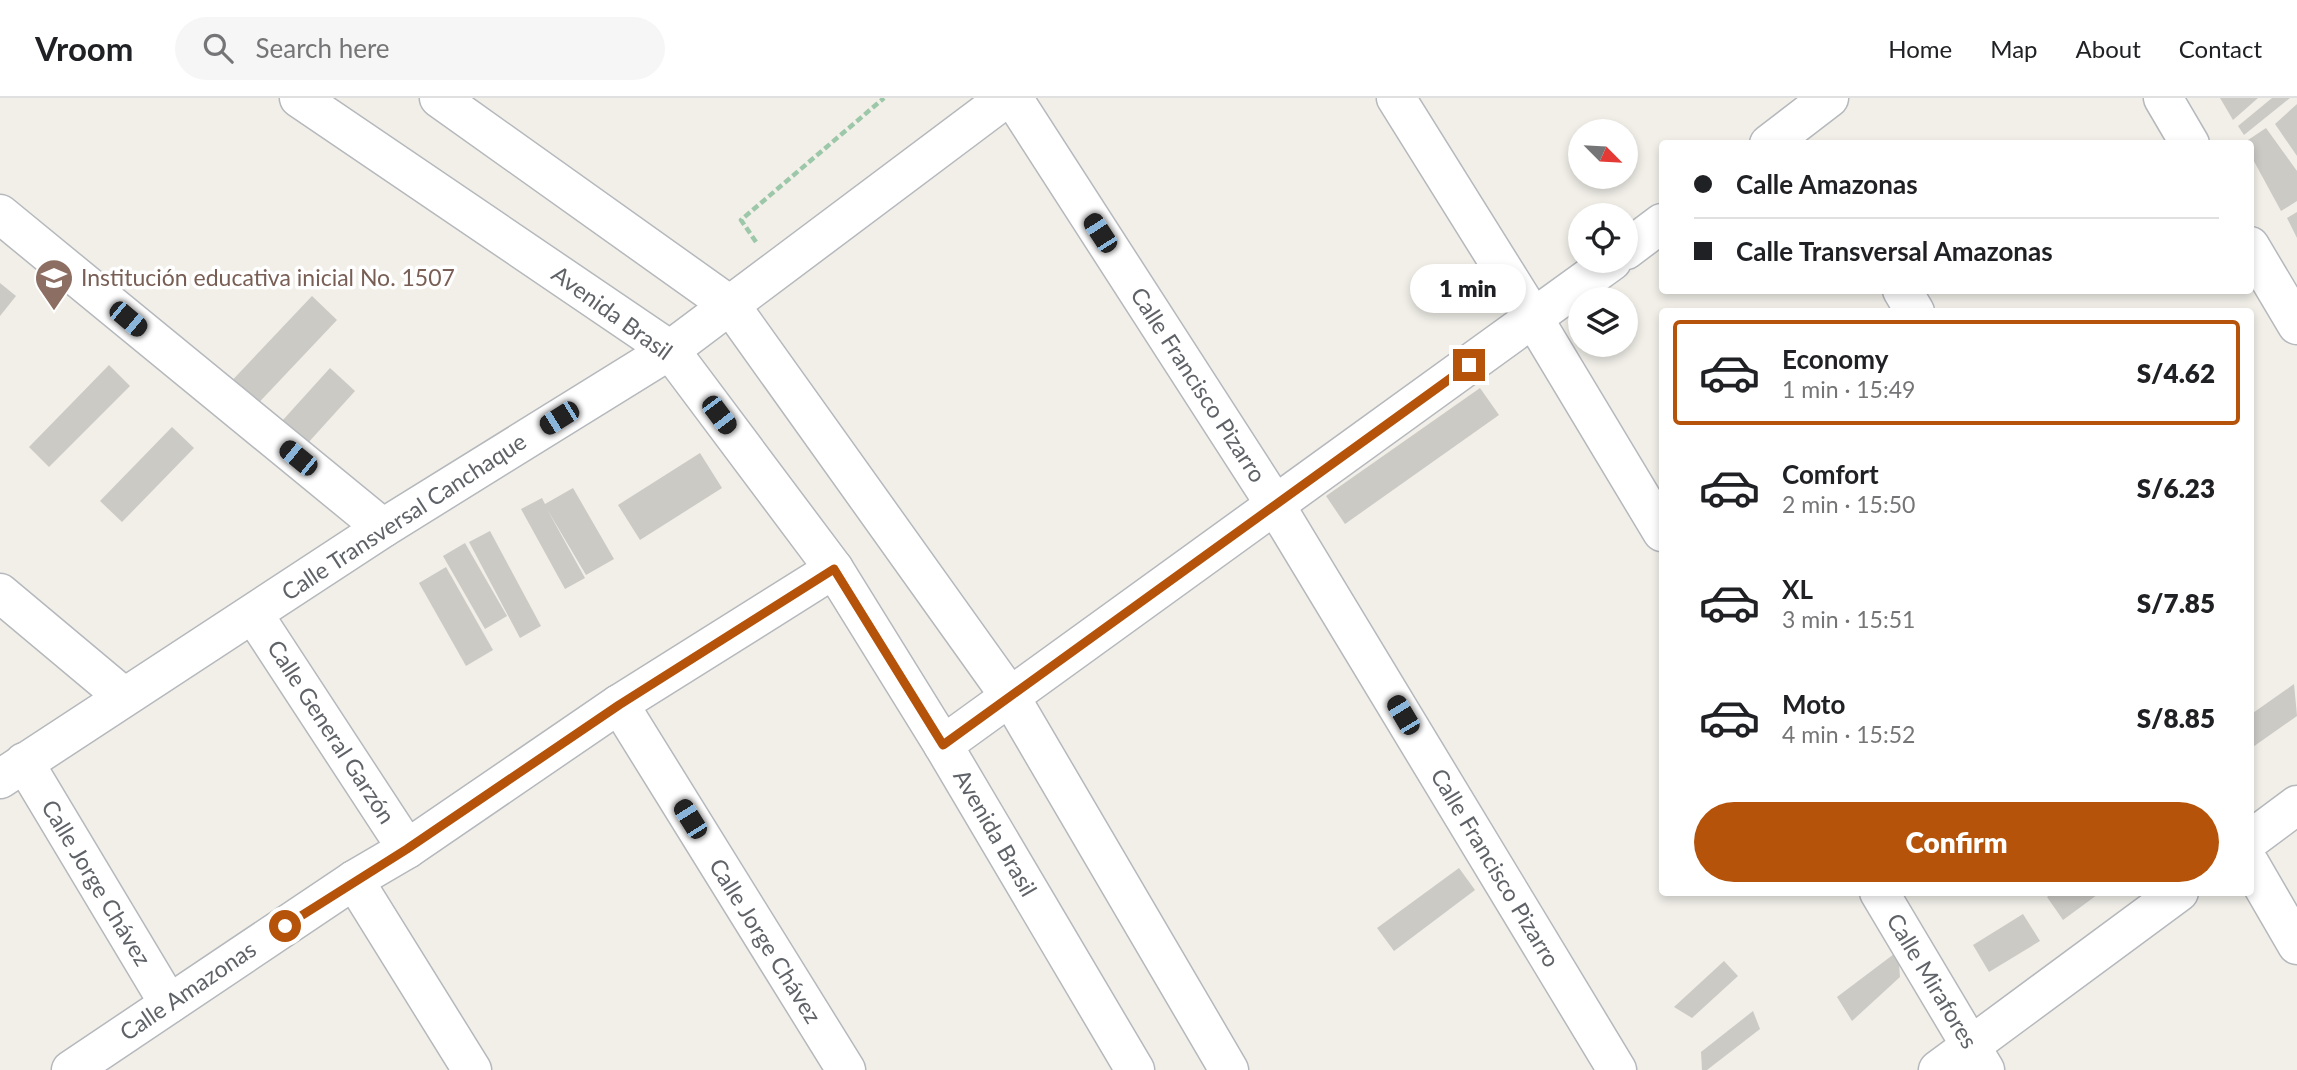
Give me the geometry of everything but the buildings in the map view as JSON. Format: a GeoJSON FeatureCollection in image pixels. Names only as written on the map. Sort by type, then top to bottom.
{"type":"FeatureCollection","features":[{"type":"Feature","properties":{"kind":"street","name":"Avenida Brasil"},"geometry":{"type":"LineString","coordinates":[[299,98],[670,350],[834,569],[943,745],[1135,1070]]}},
{"type":"Feature","properties":{"kind":"street"},"geometry":{"type":"LineString","coordinates":[[439,98],[731,306],[1012,698],[1228,1070]]}},
{"type":"Feature","properties":{"kind":"street","name":"Calle Transversal Canchaque"},"geometry":{"type":"LineString","coordinates":[[12,771],[383,528],[670,350],[1006,98]]}},
{"type":"Feature","properties":{"kind":"street","name":"Calle Francisco Pizarro"},"geometry":{"type":"LineString","coordinates":[[1013,98],[1274,503],[1617,1070]]}},
{"type":"Feature","properties":{"kind":"street"},"geometry":{"type":"LineString","coordinates":[[1396,98],[1534,318],[1659,527]]}},
{"type":"Feature","properties":{"kind":"street"},"geometry":{"type":"LineString","coordinates":[[1774,140],[1829,98]]}},
{"type":"Feature","properties":{"kind":"street"},"geometry":{"type":"LineString","coordinates":[[2163,98],[2188,140]]}},
{"type":"Feature","properties":{"kind":"street"},"geometry":{"type":"LineString","coordinates":[[0,214],[383,528]]}},
{"type":"Feature","properties":{"kind":"street"},"geometry":{"type":"LineString","coordinates":[[1638,241],[1659,225]]}},
{"type":"Feature","properties":{"kind":"street"},"geometry":{"type":"LineString","coordinates":[[2254,253],[2297,324]]}},
{"type":"Feature","properties":{"kind":"street"},"geometry":{"type":"LineString","coordinates":[[943,745],[1012,698],[1274,503],[1596,273]]}},
{"type":"Feature","properties":{"kind":"street","name":"Calle Amazonas"},"geometry":{"type":"LineString","coordinates":[[71,1070],[354,880],[407,849],[619,705],[834,569]]}},
{"type":"Feature","properties":{"kind":"street"},"geometry":{"type":"LineString","coordinates":[[0,593],[123,696]]}},
{"type":"Feature","properties":{"kind":"street","name":"Calle General Garzón"},"geometry":{"type":"LineString","coordinates":[[254,615],[407,849]]}},
{"type":"Feature","properties":{"kind":"street","name":"Calle Jorge Chávez"},"geometry":{"type":"LineString","coordinates":[[619,705],[846,1070]]}},
{"type":"Feature","properties":{"kind":"street","name":"Calle Jorge Chávez"},"geometry":{"type":"LineString","coordinates":[[12,771],[169,1004]]}},
{"type":"Feature","properties":{"kind":"street"},"geometry":{"type":"LineString","coordinates":[[2254,837],[2297,805]]}},
{"type":"Feature","properties":{"kind":"street"},"geometry":{"type":"LineString","coordinates":[[2254,871],[2297,945]]}},
{"type":"Feature","properties":{"kind":"street"},"geometry":{"type":"LineString","coordinates":[[354,880],[472,1070]]}},
{"type":"Feature","properties":{"kind":"street","name":"Calle Mirafores"},"geometry":{"type":"LineString","coordinates":[[1881,896],[1978,1057]]}},
{"type":"Feature","properties":{"kind":"street"},"geometry":{"type":"LineString","coordinates":[[1938,1070],[1978,1057],[2174,896]]}},
{"type":"Feature","properties":{"kind":"path"},"geometry":{"type":"LineString","coordinates":[[762,250],[741,220],[884,98]]}},
{"type":"Feature","properties":{"kind":"place","name":"Institución educativa inicial No. 1507"},"geometry":{"type":"Point","coordinates":[54,312]}},
{"type":"Feature","properties":{"kind":"route"},"geometry":{"type":"LineString","coordinates":[[285,926],[407,849],[619,705],[834,569],[943,745],[1012,698],[1274,503],[1469,365]]}}]}
